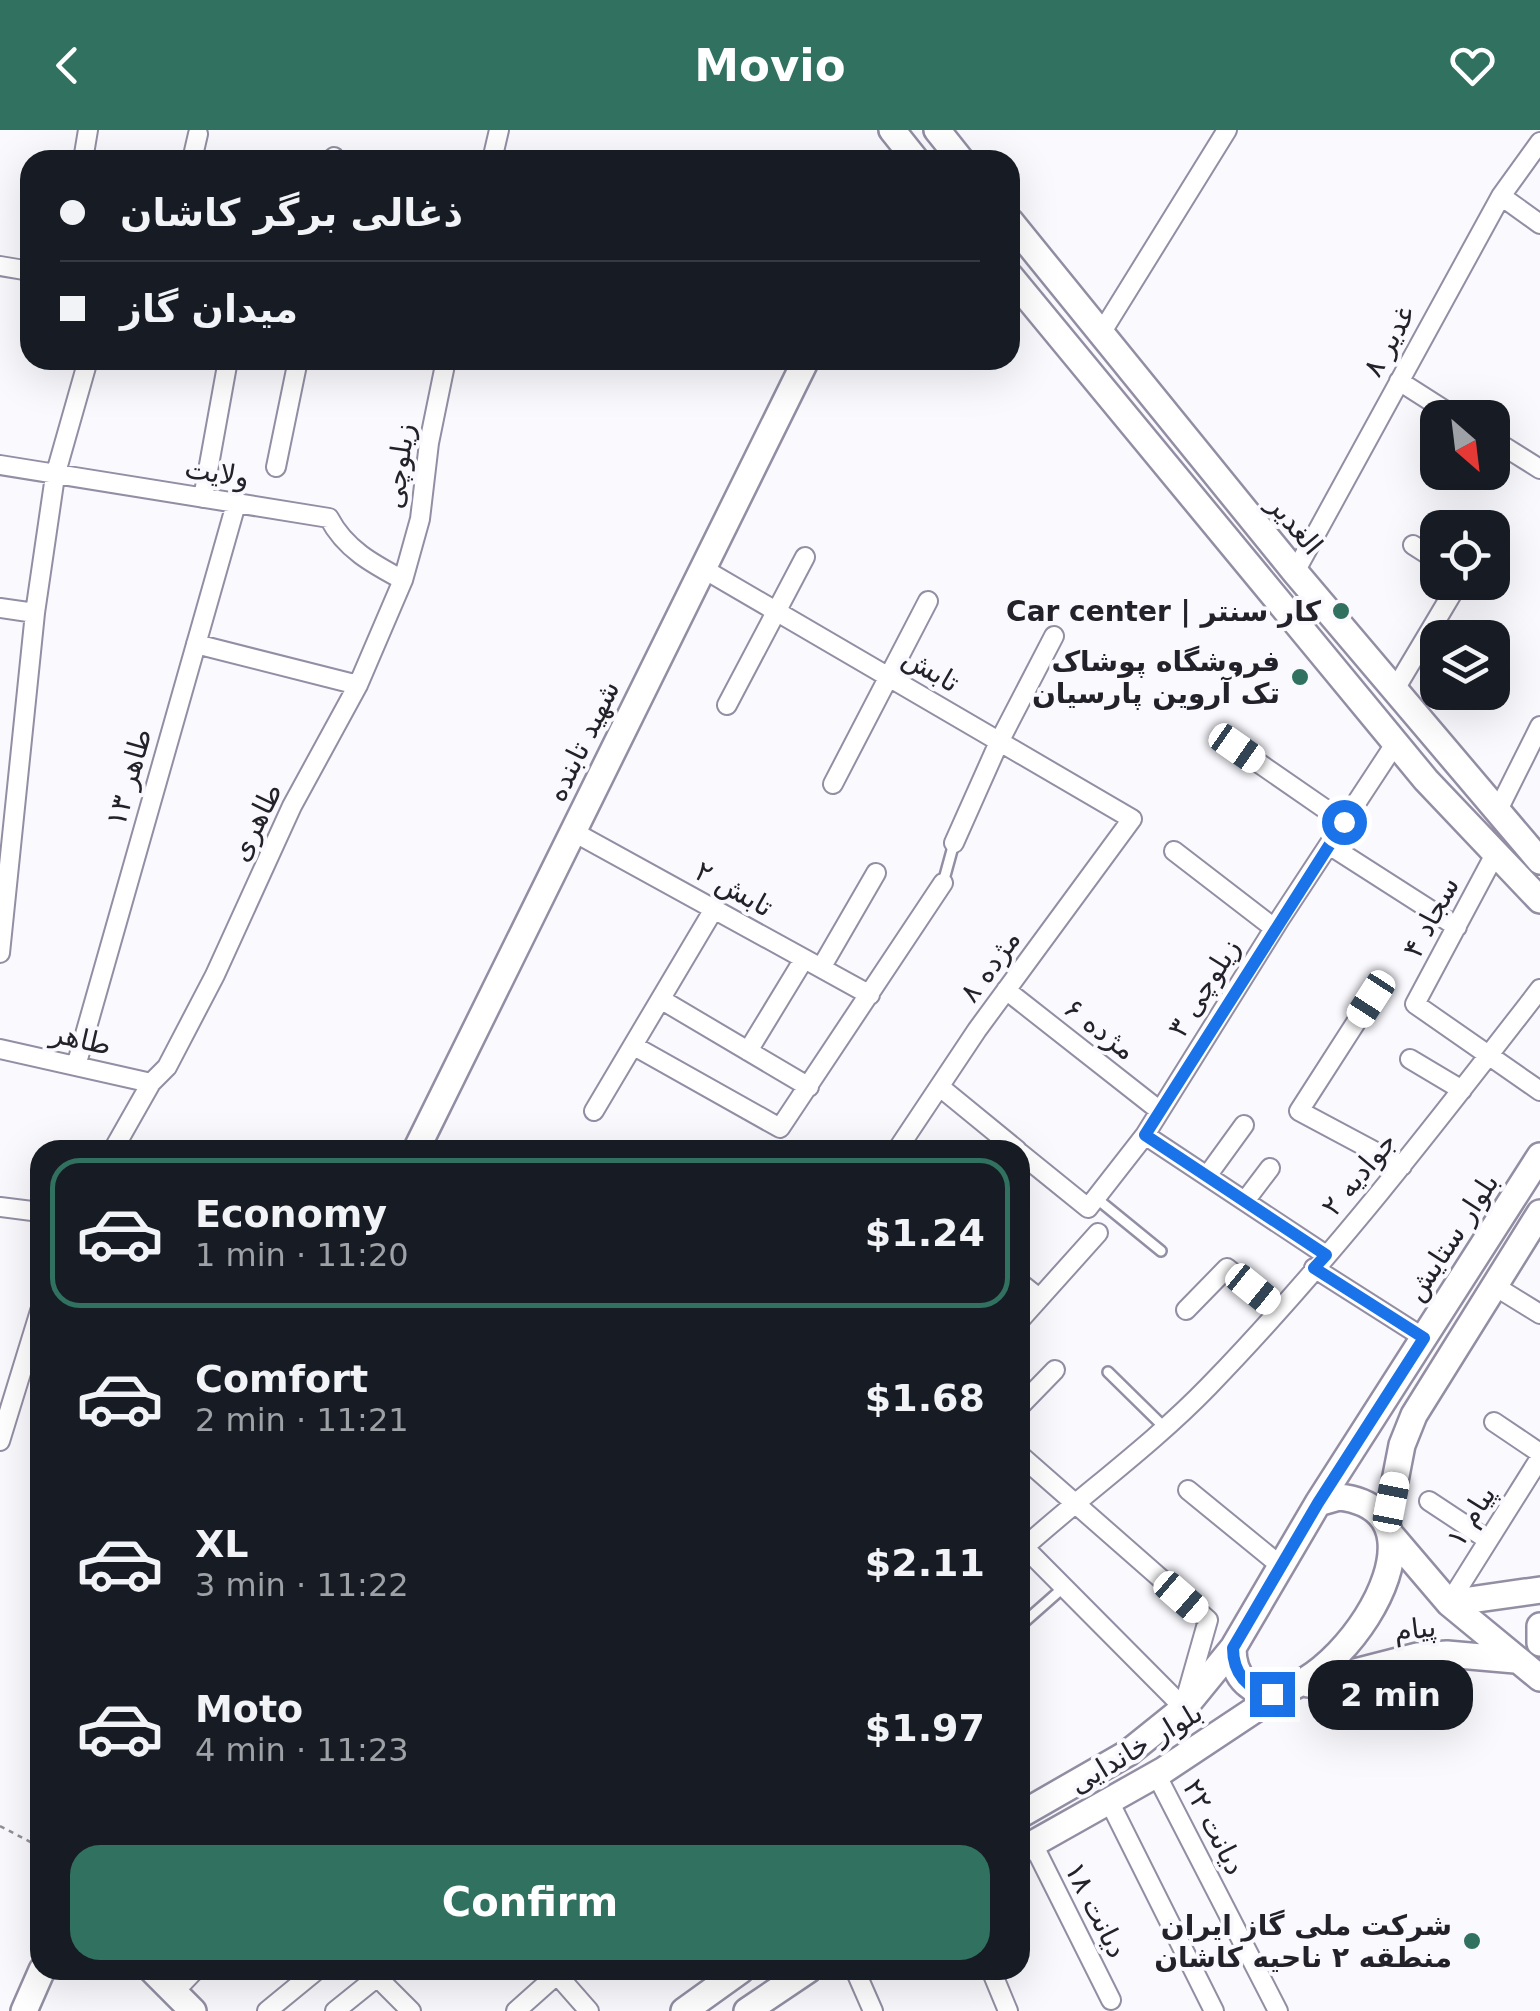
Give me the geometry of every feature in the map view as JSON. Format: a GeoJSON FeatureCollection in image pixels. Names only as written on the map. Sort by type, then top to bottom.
{"type":"FeatureCollection","features":[{"type":"Feature","properties":{"kind":"main road"},"geometry":{"type":"LineString","coordinates":[[892,130],[908,150]]}},
{"type":"Feature","properties":{"kind":"main road","name":"الغدیر"},"geometry":{"type":"LineString","coordinates":[[1020,235],[1394,691],[1540,861]]}},
{"type":"Feature","properties":{"kind":"main road"},"geometry":{"type":"LineString","coordinates":[[1020,288],[1395,744],[1494,856],[1540,900]]}},
{"type":"Feature","properties":{"kind":"main road","name":"شهید تابنده"},"geometry":{"type":"LineString","coordinates":[[421,1140],[801,370]]}},
{"type":"Feature","properties":{"kind":"main road"},"geometry":{"type":"LineString","coordinates":[[1426,780],[1450,758]]}},
{"type":"Feature","properties":{"kind":"main road","name":"بلوار ستایش"},"geometry":{"type":"LineString","coordinates":[[1281,1566],[1540,1156]]}},
{"type":"Feature","properties":{"kind":"main road"},"geometry":{"type":"LineString","coordinates":[[1233,1648],[1235,1667],[1246,1683],[1263,1692],[1287,1691],[1330,1661],[1368,1614],[1383,1586],[1402,1445],[1414,1415],[1538,1217],[1509,1205]]}},
{"type":"Feature","properties":{"kind":"main road"},"geometry":{"type":"LineString","coordinates":[[1318,1503],[1339,1497],[1371,1505],[1449,1603],[1540,1678]]}},
{"type":"Feature","properties":{"kind":"main road","name":"بلوار خاندایی"},"geometry":{"type":"LineString","coordinates":[[1030,1809],[1105,1768],[1184,1708],[1233,1648],[1281,1566]]}},
{"type":"Feature","properties":{"kind":"main road"},"geometry":{"type":"LineString","coordinates":[[1449,1603],[1540,1590]]}},
{"type":"Feature","properties":{"kind":"main road"},"geometry":{"type":"LineString","coordinates":[[1540,1626],[1540,1643]]}},
{"type":"Feature","properties":{"kind":"main road","name":"پیام"},"geometry":{"type":"LineString","coordinates":[[1287,1691],[1417,1656],[1447,1654],[1515,1660]]}},
{"type":"Feature","properties":{"kind":"main road","name":"بلوار خاندایی"},"geometry":{"type":"LineString","coordinates":[[1030,1846],[1156,1774],[1287,1691]]}},
{"type":"Feature","properties":{"kind":"main road"},"geometry":{"type":"LineString","coordinates":[[24,2011],[38,1980]]}},
{"type":"Feature","properties":{"kind":"main road"},"geometry":{"type":"LineString","coordinates":[[162,1980],[188,2006]]}},
{"type":"Feature","properties":{"kind":"main road"},"geometry":{"type":"LineString","coordinates":[[684,2011],[727,1980]]}},
{"type":"Feature","properties":{"kind":"main road"},"geometry":{"type":"LineString","coordinates":[[746,2011],[793,1980]]}},
{"type":"Feature","properties":{"kind":"street"},"geometry":{"type":"LineString","coordinates":[[1100,336],[1226,130]]}},
{"type":"Feature","properties":{"kind":"street"},"geometry":{"type":"LineString","coordinates":[[194,150],[198,134]]}},
{"type":"Feature","properties":{"kind":"street","name":"غدیر ۸"},"geometry":{"type":"LineString","coordinates":[[1296,572],[1501,196],[1540,142]]}},
{"type":"Feature","properties":{"kind":"street"},"geometry":{"type":"LineString","coordinates":[[1501,196],[1540,224]]}},
{"type":"Feature","properties":{"kind":"street"},"geometry":{"type":"LineString","coordinates":[[0,953],[36,613],[55,476],[85,370]]}},
{"type":"Feature","properties":{"kind":"street"},"geometry":{"type":"LineString","coordinates":[[203,498],[226,370]]}},
{"type":"Feature","properties":{"kind":"street"},"geometry":{"type":"LineString","coordinates":[[276,467],[296,370]]}},
{"type":"Feature","properties":{"kind":"street","name":"زیلوچی"},"geometry":{"type":"LineString","coordinates":[[403,580],[420,519],[429,442],[444,370]]}},
{"type":"Feature","properties":{"kind":"street"},"geometry":{"type":"LineString","coordinates":[[1399,381],[1429,400]]}},
{"type":"Feature","properties":{"kind":"street"},"geometry":{"type":"LineString","coordinates":[[1510,451],[1540,469]]}},
{"type":"Feature","properties":{"kind":"street","name":"ولایت"},"geometry":{"type":"LineString","coordinates":[[0,465],[328,518],[351,548],[403,580]]}},
{"type":"Feature","properties":{"kind":"street","name":"طاهر ۱۳"},"geometry":{"type":"LineString","coordinates":[[76,1066],[236,504]]}},
{"type":"Feature","properties":{"kind":"street"},"geometry":{"type":"LineString","coordinates":[[1414,545],[1420,549]]}},
{"type":"Feature","properties":{"kind":"street"},"geometry":{"type":"LineString","coordinates":[[727,705],[805,557]]}},
{"type":"Feature","properties":{"kind":"street","name":"تابش"},"geometry":{"type":"LineString","coordinates":[[702,568],[1132,819]]}},
{"type":"Feature","properties":{"kind":"street","name":"طاهری"},"geometry":{"type":"LineString","coordinates":[[119,1140],[150,1083],[168,1067],[292,806],[358,684],[403,580]]}},
{"type":"Feature","properties":{"kind":"street"},"geometry":{"type":"LineString","coordinates":[[1394,691],[1447,600]]}},
{"type":"Feature","properties":{"kind":"street"},"geometry":{"type":"LineString","coordinates":[[834,784],[928,601]]}},
{"type":"Feature","properties":{"kind":"street"},"geometry":{"type":"LineString","coordinates":[[0,608],[36,613]]}},
{"type":"Feature","properties":{"kind":"street"},"geometry":{"type":"LineString","coordinates":[[954,843],[1054,636]]}},
{"type":"Feature","properties":{"kind":"street"},"geometry":{"type":"LineString","coordinates":[[196,644],[358,684]]}},
{"type":"Feature","properties":{"kind":"street"},"geometry":{"type":"LineString","coordinates":[[1497,812],[1540,726]]}},
{"type":"Feature","properties":{"kind":"street","name":"زیلوچی ۳"},"geometry":{"type":"LineString","coordinates":[[1092,1203],[1145,1135],[1395,744]]}},
{"type":"Feature","properties":{"kind":"street"},"geometry":{"type":"LineString","coordinates":[[1237,748],[1344,822]]}},
{"type":"Feature","properties":{"kind":"street","name":"مژده ۸"},"geometry":{"type":"LineString","coordinates":[[905,1140],[1006,990],[1132,819]]}},
{"type":"Feature","properties":{"kind":"street","name":"تابش ۲"},"geometry":{"type":"LineString","coordinates":[[572,832],[870,995]]}},
{"type":"Feature","properties":{"kind":"street"},"geometry":{"type":"LineString","coordinates":[[1329,845],[1458,927]]}},
{"type":"Feature","properties":{"kind":"street"},"geometry":{"type":"LineString","coordinates":[[1174,851],[1274,928]]}},
{"type":"Feature","properties":{"kind":"street","name":"سجاد ۴"},"geometry":{"type":"LineString","coordinates":[[1488,1055],[1415,1004],[1494,856]]}},
{"type":"Feature","properties":{"kind":"street"},"geometry":{"type":"LineString","coordinates":[[821,968],[876,874]]}},
{"type":"Feature","properties":{"kind":"street"},"geometry":{"type":"LineString","coordinates":[[634,1046],[780,1128],[943,882]]}},
{"type":"Feature","properties":{"kind":"street"},"geometry":{"type":"LineString","coordinates":[[594,1111],[714,909]]}},
{"type":"Feature","properties":{"kind":"street"},"geometry":{"type":"LineString","coordinates":[[748,1051],[804,958]]}},
{"type":"Feature","properties":{"kind":"street","name":"جوادیه ۲"},"geometry":{"type":"LineString","coordinates":[[1030,1536],[1210,1386],[1402,1166],[1540,989]]}},
{"type":"Feature","properties":{"kind":"street","name":"مژده ۶"},"geometry":{"type":"LineString","coordinates":[[1006,990],[1160,1111]]}},
{"type":"Feature","properties":{"kind":"street"},"geometry":{"type":"LineString","coordinates":[[1371,999],[1298,1111],[1402,1166]]}},
{"type":"Feature","properties":{"kind":"street"},"geometry":{"type":"LineString","coordinates":[[662,1000],[809,1088]]}},
{"type":"Feature","properties":{"kind":"street","name":"طاهر"},"geometry":{"type":"LineString","coordinates":[[0,1049],[150,1083]]}},
{"type":"Feature","properties":{"kind":"street"},"geometry":{"type":"LineString","coordinates":[[1488,1055],[1540,1090]]}},
{"type":"Feature","properties":{"kind":"street"},"geometry":{"type":"LineString","coordinates":[[1410,1060],[1462,1090]]}},
{"type":"Feature","properties":{"kind":"street"},"geometry":{"type":"LineString","coordinates":[[940,1088],[1004,1140]]}},
{"type":"Feature","properties":{"kind":"street"},"geometry":{"type":"LineString","coordinates":[[1207,1176],[1244,1125]]}},
{"type":"Feature","properties":{"kind":"street"},"geometry":{"type":"LineString","coordinates":[[1145,1135],[1245,1201],[1424,1338]]}},
{"type":"Feature","properties":{"kind":"street"},"geometry":{"type":"LineString","coordinates":[[1030,1159],[1092,1203]]}},
{"type":"Feature","properties":{"kind":"street"},"geometry":{"type":"LineString","coordinates":[[1245,1201],[1270,1168]]}},
{"type":"Feature","properties":{"kind":"street"},"geometry":{"type":"LineString","coordinates":[[0,1207],[30,1211]]}},
{"type":"Feature","properties":{"kind":"street"},"geometry":{"type":"LineString","coordinates":[[1030,1308],[1098,1234]]}},
{"type":"Feature","properties":{"kind":"street"},"geometry":{"type":"LineString","coordinates":[[1186,1310],[1227,1268],[1279,1310]]}},
{"type":"Feature","properties":{"kind":"street"},"geometry":{"type":"LineString","coordinates":[[1493,1285],[1540,1314]]}},
{"type":"Feature","properties":{"kind":"street"},"geometry":{"type":"LineString","coordinates":[[1030,1291],[1039,1298]]}},
{"type":"Feature","properties":{"kind":"street"},"geometry":{"type":"LineString","coordinates":[[0,1441],[8,1379],[30,1332]]}},
{"type":"Feature","properties":{"kind":"street"},"geometry":{"type":"LineString","coordinates":[[1030,1396],[1055,1370]]}},
{"type":"Feature","properties":{"kind":"street"},"geometry":{"type":"LineString","coordinates":[[1494,1422],[1540,1455]]}},
{"type":"Feature","properties":{"kind":"street","name":"پیام ۱"},"geometry":{"type":"LineString","coordinates":[[1449,1603],[1540,1455]]}},
{"type":"Feature","properties":{"kind":"street"},"geometry":{"type":"LineString","coordinates":[[1030,1464],[1208,1620],[1184,1708],[1030,1548]]}},
{"type":"Feature","properties":{"kind":"street"},"geometry":{"type":"LineString","coordinates":[[1188,1490],[1281,1566]]}},
{"type":"Feature","properties":{"kind":"street"},"geometry":{"type":"LineString","coordinates":[[1428,1501],[1488,1540]]}},
{"type":"Feature","properties":{"kind":"street","name":"دیانت ۲۲"},"geometry":{"type":"LineString","coordinates":[[1156,1774],[1278,2011]]}},
{"type":"Feature","properties":{"kind":"street"},"geometry":{"type":"LineString","coordinates":[[1109,1801],[1214,2011]]}},
{"type":"Feature","properties":{"kind":"street","name":"دیانت ۱۸"},"geometry":{"type":"LineString","coordinates":[[1030,1855],[1111,2000]]}},
{"type":"Feature","properties":{"kind":"street"},"geometry":{"type":"LineString","coordinates":[[188,2006],[193,1980]]}},
{"type":"Feature","properties":{"kind":"street"},"geometry":{"type":"LineString","coordinates":[[267,2011],[306,1980]]}},
{"type":"Feature","properties":{"kind":"street"},"geometry":{"type":"LineString","coordinates":[[335,2011],[374,1980]]}},
{"type":"Feature","properties":{"kind":"street"},"geometry":{"type":"LineString","coordinates":[[387,1980],[410,2011]]}},
{"type":"Feature","properties":{"kind":"street"},"geometry":{"type":"LineString","coordinates":[[516,2011],[549,1980]]}},
{"type":"Feature","properties":{"kind":"street"},"geometry":{"type":"LineString","coordinates":[[564,1980],[589,2011]]}},
{"type":"Feature","properties":{"kind":"street"},"geometry":{"type":"LineString","coordinates":[[859,1980],[872,2011]]}},
{"type":"Feature","properties":{"kind":"street"},"geometry":{"type":"LineString","coordinates":[[995,1980],[1008,2011]]}},
{"type":"Feature","properties":{"kind":"lane"},"geometry":{"type":"LineString","coordinates":[[943,882],[954,843]]}},
{"type":"Feature","properties":{"kind":"lane"},"geometry":{"type":"LineString","coordinates":[[1092,1203],[1161,1251]]}},
{"type":"Feature","properties":{"kind":"lane"},"geometry":{"type":"LineString","coordinates":[[1108,1372],[1164,1428]]}},
{"type":"Feature","properties":{"kind":"lane"},"geometry":{"type":"LineString","coordinates":[[1030,1616],[1064,1587]]}},
{"type":"Feature","properties":{"kind":"path"},"geometry":{"type":"LineString","coordinates":[[0,1826],[30,1842]]}},
{"type":"Feature","properties":{"kind":"place","name":"Car center | کار سنتر"},"geometry":{"type":"Point","coordinates":[1341,611]}},
{"type":"Feature","properties":{"kind":"place","name":"فروشگاه پوشاک تک آروین پارسیان"},"geometry":{"type":"Point","coordinates":[1300,677]}},
{"type":"Feature","properties":{"kind":"place","name":"شرکت ملی گاز ایران منطقه ۲ ناحیه کاشان"},"geometry":{"type":"Point","coordinates":[1472,1941]}},
{"type":"Feature","properties":{"kind":"route"},"geometry":{"type":"LineString","coordinates":[[1272,1694],[1254,1689],[1240,1676],[1233,1648],[1318,1503],[1424,1338],[1314,1268],[1326,1255],[1145,1135],[1344,822]]}}]}
